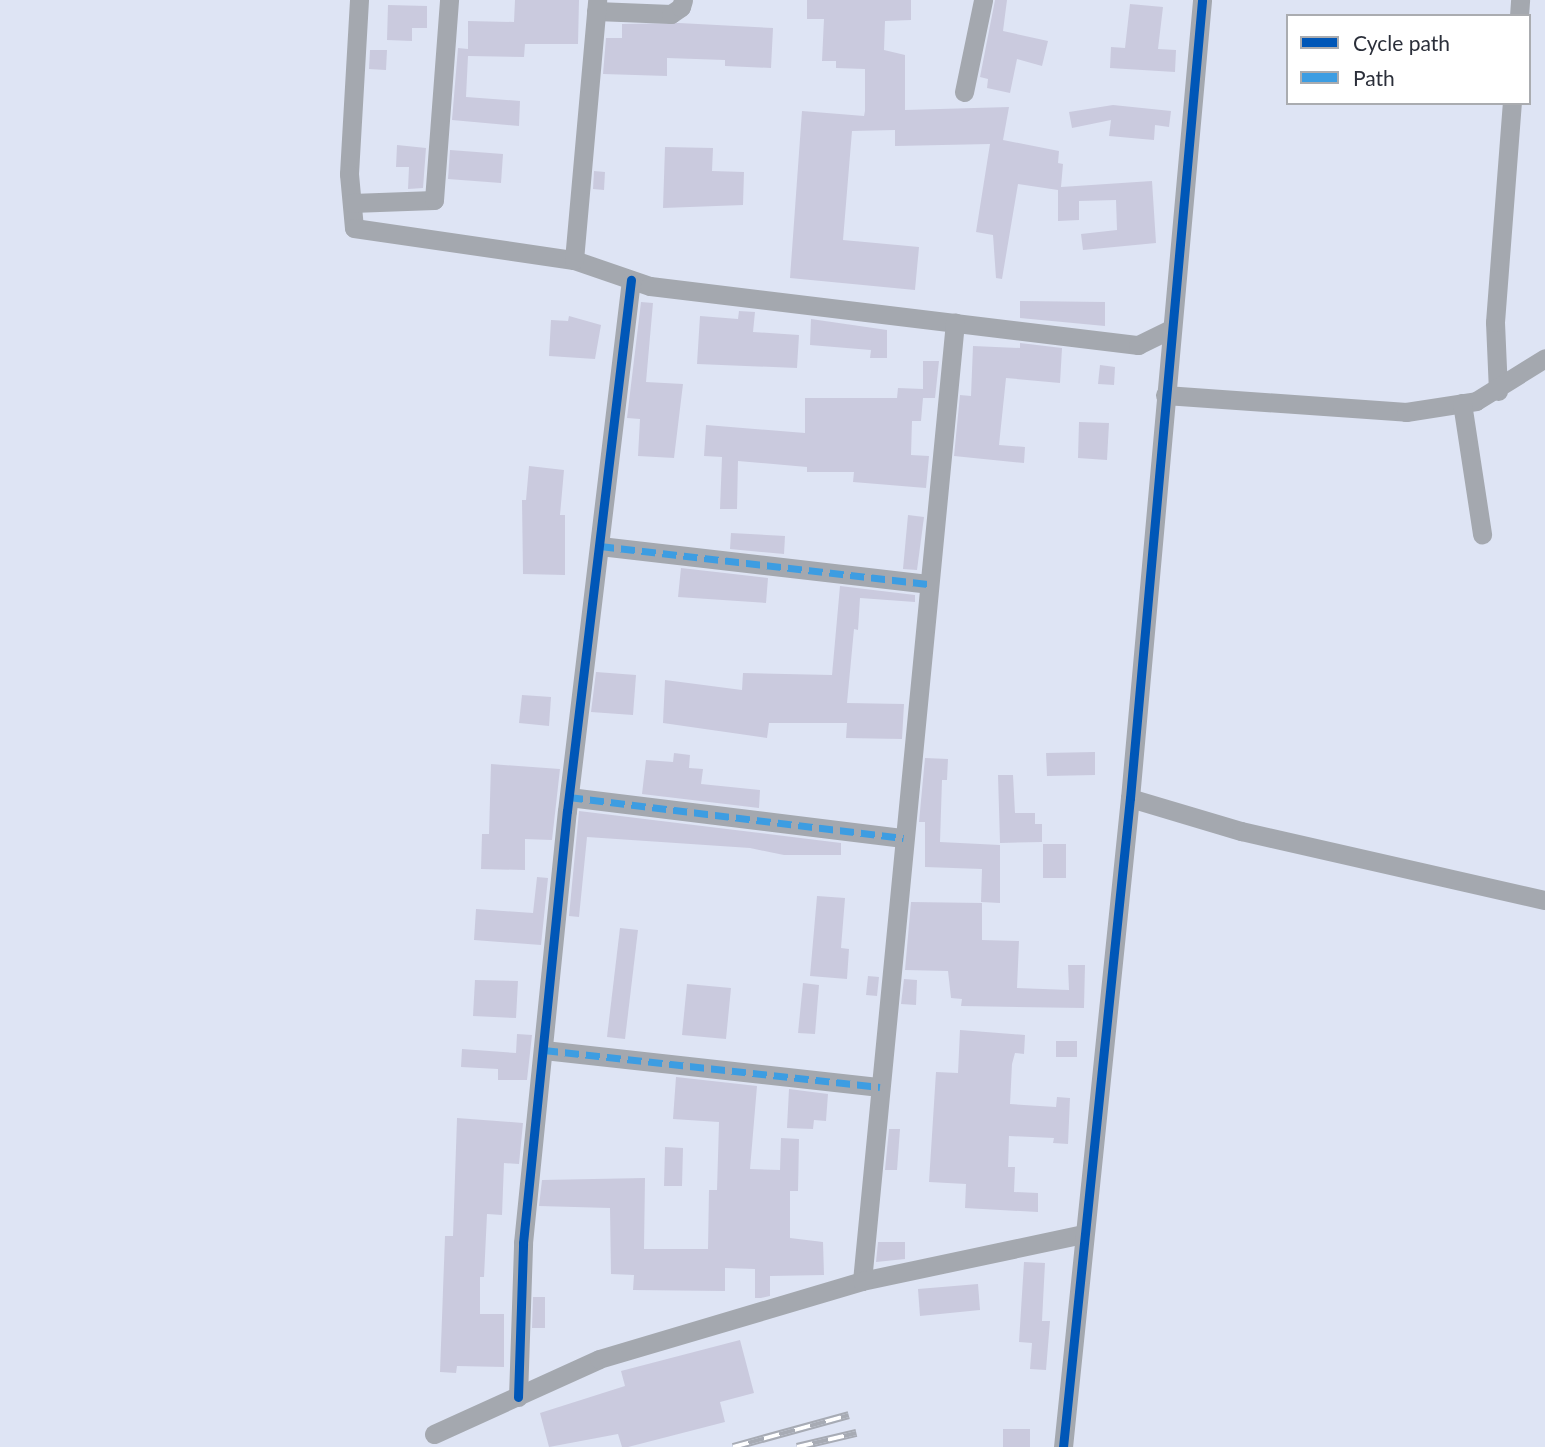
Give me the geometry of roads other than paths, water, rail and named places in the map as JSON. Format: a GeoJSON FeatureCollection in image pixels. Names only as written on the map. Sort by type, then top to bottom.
{"type":"FeatureCollection","features":[{"type":"Feature","properties":{"kind":"street"},"geometry":{"type":"LineString","coordinates":[[359,0],[349,174],[354,228],[574,260],[650,286],[1138,345],[1171,329]]}},
{"type":"Feature","properties":{"kind":"street"},"geometry":{"type":"LineString","coordinates":[[352,203],[434,200],[449,0]]}},
{"type":"Feature","properties":{"kind":"street"},"geometry":{"type":"LineString","coordinates":[[574,260],[597,5],[671,14],[681,7],[682,0]]}},
{"type":"Feature","properties":{"kind":"street"},"geometry":{"type":"LineString","coordinates":[[964,92],[983,0]]}},
{"type":"Feature","properties":{"kind":"street"},"geometry":{"type":"LineString","coordinates":[[1063,1447],[1130,798],[1202,0]]}},
{"type":"Feature","properties":{"kind":"street"},"geometry":{"type":"LineString","coordinates":[[1498,391],[1495,322],[1512,105]]}},
{"type":"Feature","properties":{"kind":"street"},"geometry":{"type":"LineString","coordinates":[[518,1397],[523,1243],[569,797],[631,280]]}},
{"type":"Feature","properties":{"kind":"street"},"geometry":{"type":"LineString","coordinates":[[862,1281],[954,323]]}},
{"type":"Feature","properties":{"kind":"street"},"geometry":{"type":"LineString","coordinates":[[1165,395],[1406,412],[1462,403],[1498,391],[1545,358]]}},
{"type":"Feature","properties":{"kind":"street"},"geometry":{"type":"LineString","coordinates":[[1462,403],[1482,534]]}},
{"type":"Feature","properties":{"kind":"street"},"geometry":{"type":"LineString","coordinates":[[600,546],[928,584]]}},
{"type":"Feature","properties":{"kind":"street"},"geometry":{"type":"LineString","coordinates":[[569,797],[903,838]]}},
{"type":"Feature","properties":{"kind":"street"},"geometry":{"type":"LineString","coordinates":[[1130,798],[1241,831],[1545,900]]}},
{"type":"Feature","properties":{"kind":"street"},"geometry":{"type":"LineString","coordinates":[[544,1050],[880,1087]]}},
{"type":"Feature","properties":{"kind":"street"},"geometry":{"type":"LineString","coordinates":[[434,1434],[599,1359],[862,1281],[1083,1234]]}},
{"type":"Feature","properties":{"kind":"railway"},"geometry":{"type":"LineString","coordinates":[[733,1447],[849,1415]]}},
{"type":"Feature","properties":{"kind":"railway"},"geometry":{"type":"LineString","coordinates":[[797,1447],[856,1433]]}}]}
